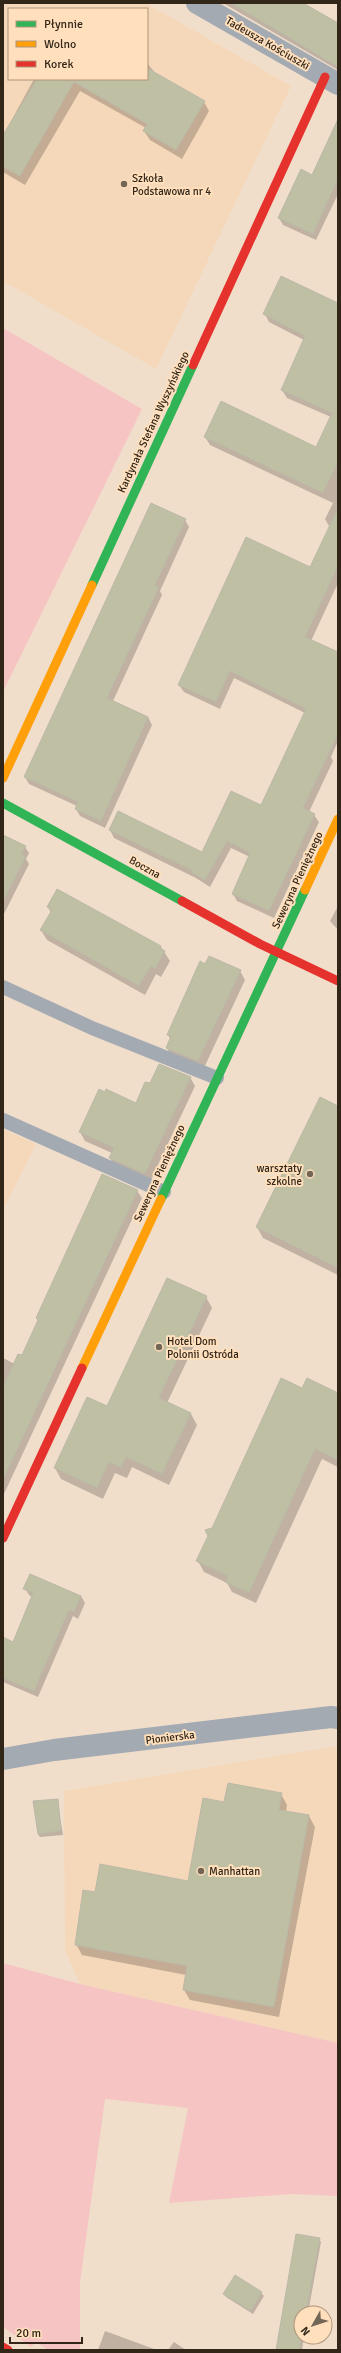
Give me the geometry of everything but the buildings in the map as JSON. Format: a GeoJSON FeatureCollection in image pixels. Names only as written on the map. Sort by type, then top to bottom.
{"type":"FeatureCollection","features":[{"type":"Feature","properties":{"kind":"street","name":"Tadeusza Kościuszki"},"geometry":{"type":"LineString","coordinates":[[197,3],[332,80]]}},
{"type":"Feature","properties":{"kind":"street","name":"Kardynała Stefana Wyszyńskiego"},"geometry":{"type":"LineString","coordinates":[[3,778],[332,80]]}},
{"type":"Feature","properties":{"kind":"street","name":"Boczna"},"geometry":{"type":"LineString","coordinates":[[3,804],[276,952],[338,981]]}},
{"type":"Feature","properties":{"kind":"street","name":"Seweryna Pieniężnego"},"geometry":{"type":"LineString","coordinates":[[3,1538],[338,819]]}},
{"type":"Feature","properties":{"kind":"street","name":"Pionierska"},"geometry":{"type":"LineString","coordinates":[[3,1759],[74,1748],[331,1717],[338,1718]]}},
{"type":"Feature","properties":{"kind":"street"},"geometry":{"type":"LineString","coordinates":[[3,2346],[8,2350]]}},
{"type":"Feature","properties":{"kind":"lane"},"geometry":{"type":"LineString","coordinates":[[3,987],[92,1028],[217,1078]]}},
{"type":"Feature","properties":{"kind":"lane"},"geometry":{"type":"LineString","coordinates":[[3,1120],[164,1192]]}},
{"type":"Feature","properties":{"kind":"shaded area","name":"Szkoła Podstawowa nr 4"},"geometry":{"type":"Polygon","coordinates":[[[3,3],[146,3],[291,86],[156,369],[3,281],[3,3]]]}},
{"type":"Feature","properties":{"kind":"shaded area"},"geometry":{"type":"Polygon","coordinates":[[[3,328],[142,409],[3,692],[3,328]]]}},
{"type":"Feature","properties":{"kind":"shaded area"},"geometry":{"type":"Polygon","coordinates":[[[3,1129],[36,1144],[3,1210],[3,1129]]]}},
{"type":"Feature","properties":{"kind":"shaded area","name":"Manhattan"},"geometry":{"type":"Polygon","coordinates":[[[338,1746],[338,2043],[80,1984],[65,1950],[64,1791],[338,1746]]]}},
{"type":"Feature","properties":{"kind":"shaded area"},"geometry":{"type":"Polygon","coordinates":[[[3,1963],[80,1984],[338,2043],[338,2196],[291,2194],[169,2203],[188,2108],[105,2099],[80,2282],[80,2349],[48,2350],[36,2342],[31,2347],[3,2327],[3,1963]]]}},
{"type":"Feature","properties":{"kind":"traffic: fast"},"geometry":{"type":"LineString","coordinates":[[92,585],[193,365]]}},
{"type":"Feature","properties":{"kind":"traffic: fast"},"geometry":{"type":"LineString","coordinates":[[3,803],[182,901]]}},
{"type":"Feature","properties":{"kind":"traffic: fast"},"geometry":{"type":"LineString","coordinates":[[161,1199],[305,890]]}},
{"type":"Feature","properties":{"kind":"traffic: slow"},"geometry":{"type":"LineString","coordinates":[[3,778],[92,585]]}},
{"type":"Feature","properties":{"kind":"traffic: slow"},"geometry":{"type":"LineString","coordinates":[[305,890],[338,819]]}},
{"type":"Feature","properties":{"kind":"traffic: slow"},"geometry":{"type":"LineString","coordinates":[[82,1368],[161,1199]]}},
{"type":"Feature","properties":{"kind":"traffic: jam"},"geometry":{"type":"LineString","coordinates":[[193,365],[325,77]]}},
{"type":"Feature","properties":{"kind":"traffic: jam"},"geometry":{"type":"LineString","coordinates":[[182,901],[260,944],[338,981]]}},
{"type":"Feature","properties":{"kind":"traffic: jam"},"geometry":{"type":"LineString","coordinates":[[3,1538],[82,1368]]}},
{"type":"Feature","properties":{"kind":"traffic: jam"},"geometry":{"type":"LineString","coordinates":[[3,2347],[8,2350]]}},
{"type":"Feature","properties":{"kind":"place","name":"Szkoła Podstawowa nr 4"},"geometry":{"type":"Point","coordinates":[124,184]}},
{"type":"Feature","properties":{"kind":"place","name":"warsztaty szkolne"},"geometry":{"type":"Point","coordinates":[310,1174]}},
{"type":"Feature","properties":{"kind":"place","name":"Hotel Dom Polonii Ostróda"},"geometry":{"type":"Point","coordinates":[159,1347]}},
{"type":"Feature","properties":{"kind":"place","name":"Manhattan"},"geometry":{"type":"Point","coordinates":[201,1871]}}]}
